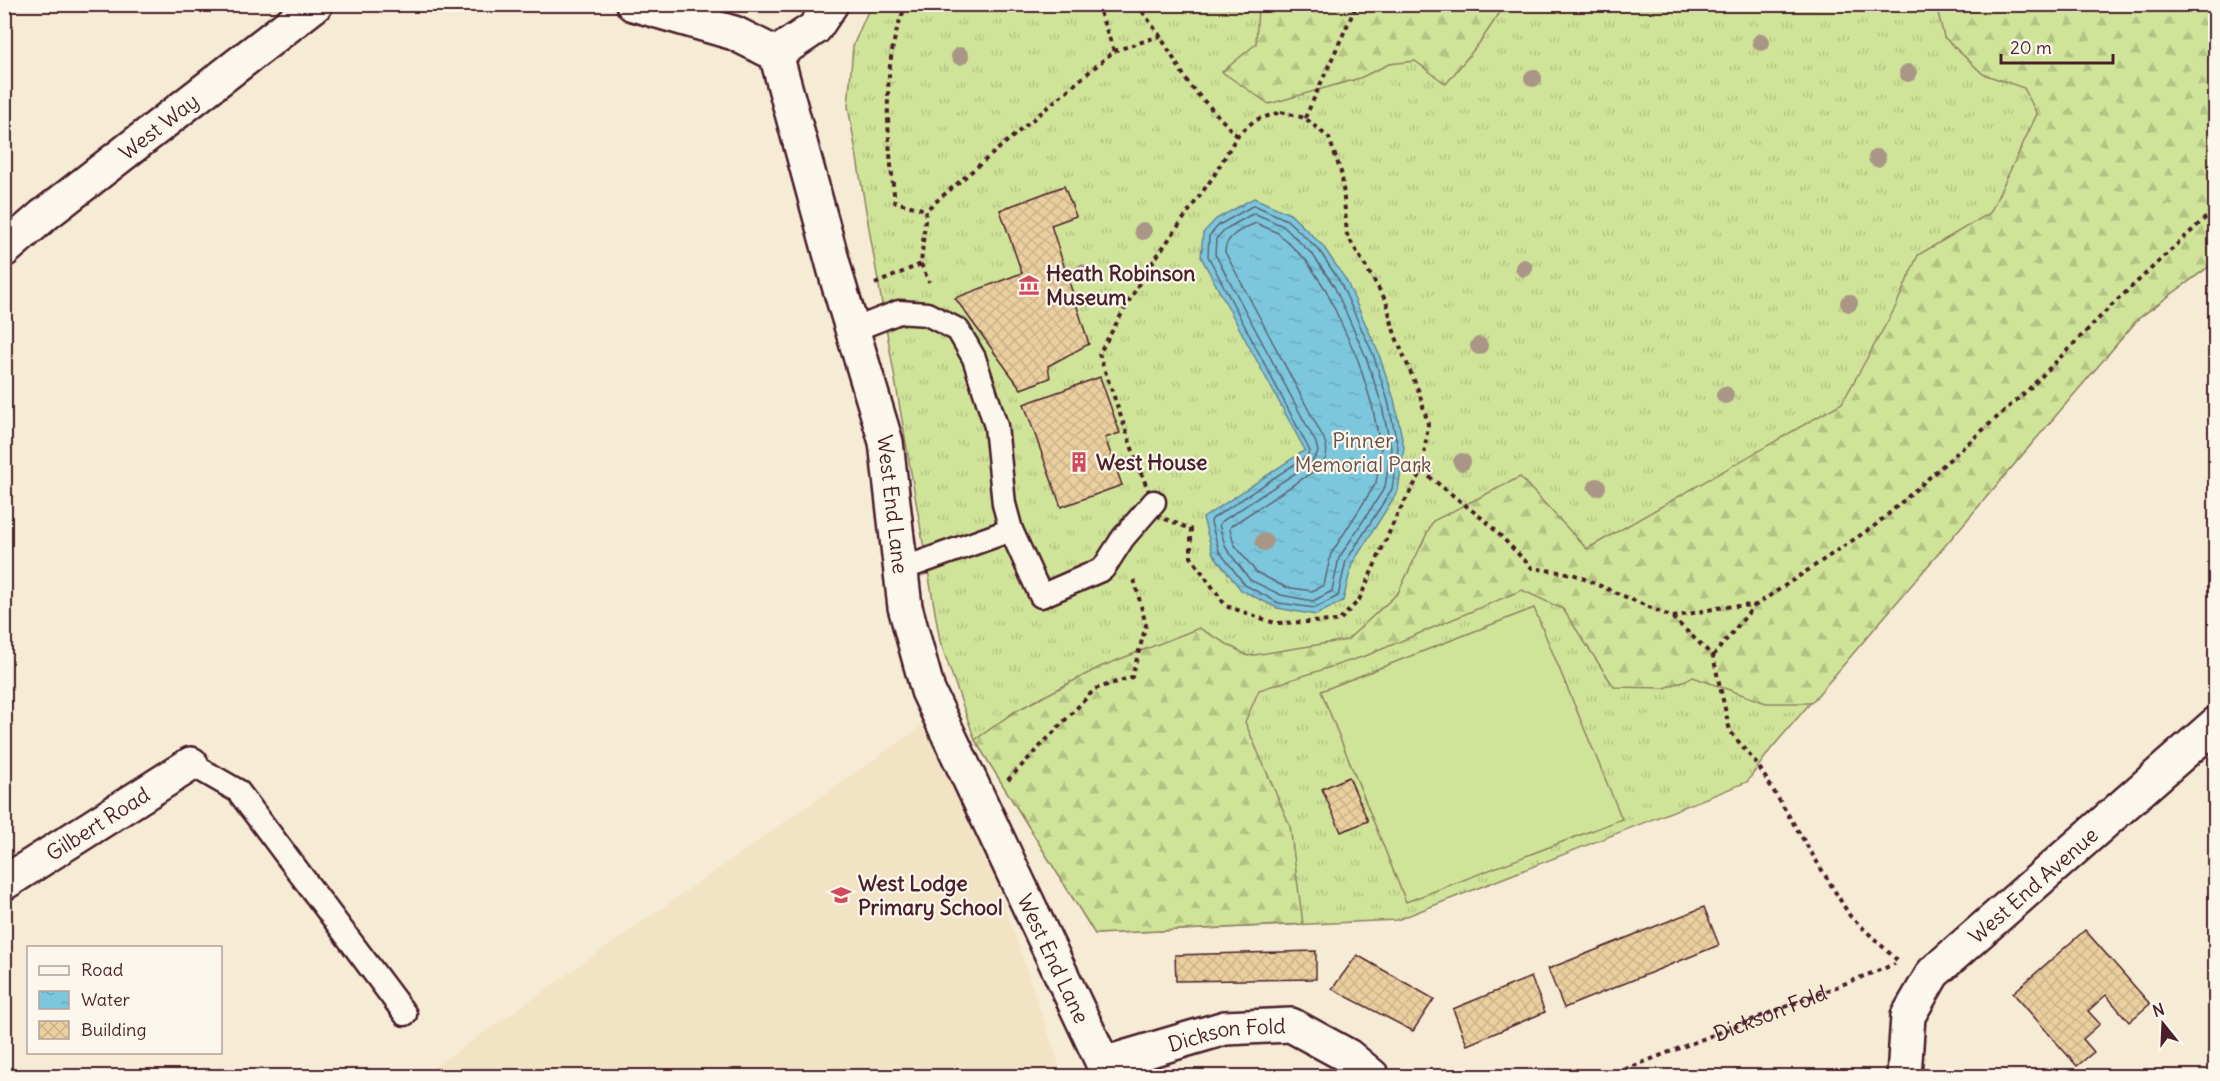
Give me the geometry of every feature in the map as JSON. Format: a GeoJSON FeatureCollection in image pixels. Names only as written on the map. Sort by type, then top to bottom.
{"type":"FeatureCollection","features":[{"type":"Feature","properties":{"kind":"street","name":"West Way"},"geometry":{"type":"LineString","coordinates":[[4,250],[43,216],[316,4]]}},
{"type":"Feature","properties":{"kind":"street"},"geometry":{"type":"LineString","coordinates":[[633,4],[734,33],[776,54],[815,28],[831,4]]}},
{"type":"Feature","properties":{"kind":"street","name":"West End Lane"},"geometry":{"type":"LineString","coordinates":[[776,54],[838,282],[886,442],[905,608],[928,691],[1106,1070]]}},
{"type":"Feature","properties":{"kind":"street","name":"West End Avenue"},"geometry":{"type":"LineString","coordinates":[[1904,1077],[1908,1016],[1933,973],[2216,724]]}},
{"type":"Feature","properties":{"kind":"street","name":"Gilbert Road"},"geometry":{"type":"LineString","coordinates":[[4,883],[191,764]]}},
{"type":"Feature","properties":{"kind":"street","name":"Dickson Fold"},"geometry":{"type":"LineString","coordinates":[[1106,1070],[1225,1028],[1291,1025],[1348,1056],[1372,1077]]}},
{"type":"Feature","properties":{"kind":"lane"},"geometry":{"type":"LineString","coordinates":[[853,330],[899,312],[927,314],[958,330],[974,358],[996,426],[1004,504],[1011,530],[1041,596],[1103,569],[1123,538],[1154,502]]}},
{"type":"Feature","properties":{"kind":"lane"},"geometry":{"type":"LineString","coordinates":[[902,569],[1011,530]]}},
{"type":"Feature","properties":{"kind":"lane"},"geometry":{"type":"LineString","coordinates":[[191,764],[238,791],[405,1014]]}},
{"type":"Feature","properties":{"kind":"path"},"geometry":{"type":"LineString","coordinates":[[907,4],[899,20],[889,73],[891,165],[895,202],[926,210]]}},
{"type":"Feature","properties":{"kind":"path"},"geometry":{"type":"LineString","coordinates":[[1097,4],[1114,51]]}},
{"type":"Feature","properties":{"kind":"path"},"geometry":{"type":"LineString","coordinates":[[1137,4],[1160,36],[1190,86],[1237,136]]}},
{"type":"Feature","properties":{"kind":"path"},"geometry":{"type":"LineString","coordinates":[[1305,118],[1357,4]]}},
{"type":"Feature","properties":{"kind":"path"},"geometry":{"type":"LineString","coordinates":[[844,297],[921,264],[926,210],[1114,51],[1160,36]]}},
{"type":"Feature","properties":{"kind":"path"},"geometry":{"type":"LineString","coordinates":[[1281,112],[1305,118],[1329,138],[1342,175],[1347,235],[1386,301],[1395,334],[1419,392],[1428,424],[1422,471],[1397,515],[1359,600],[1339,621],[1275,623],[1226,606],[1191,557],[1191,529],[1160,517],[1140,471],[1100,354],[1145,273],[1214,177],[1237,136],[1255,120],[1281,112]]}},
{"type":"Feature","properties":{"kind":"path"},"geometry":{"type":"LineString","coordinates":[[1422,471],[1488,523],[1532,568],[1573,574],[1672,617],[1713,656],[1756,605],[1877,524],[2029,389],[2109,308],[2216,208]]}},
{"type":"Feature","properties":{"kind":"path"},"geometry":{"type":"LineString","coordinates":[[988,820],[1003,785],[1095,689],[1132,677],[1146,626],[1123,538]]}},
{"type":"Feature","properties":{"kind":"path"},"geometry":{"type":"LineString","coordinates":[[1672,617],[1723,607],[1756,605]]}},
{"type":"Feature","properties":{"kind":"path","name":"Dickson Fold"},"geometry":{"type":"LineString","coordinates":[[1608,1077],[1899,963],[1850,916],[1759,767],[1730,731],[1713,656]]}},
{"type":"Feature","properties":{"kind":"shaded area","name":"West Lodge Primary School"},"geometry":{"type":"Polygon","coordinates":[[[939,714],[1063,1076],[422,1076],[939,714]]]}},
{"type":"Feature","properties":{"kind":"green space","name":"Pinner Memorial Park"},"geometry":{"type":"Polygon","coordinates":[[[871,4],[2215,5],[2215,262],[2139,318],[1771,749],[1747,782],[1397,920],[1095,934],[975,740],[940,641],[848,106],[853,46],[871,4]]]}},
{"type":"Feature","properties":{"kind":"green space"},"geometry":{"type":"Polygon","coordinates":[[[1258,4],[1505,5],[1480,42],[1446,84],[1415,61],[1389,64],[1360,78],[1269,104],[1222,72],[1256,44],[1258,4]]]}},
{"type":"Feature","properties":{"kind":"green space"},"geometry":{"type":"Polygon","coordinates":[[[1936,5],[2215,5],[2215,262],[2139,318],[1811,703],[1766,703],[1693,677],[1665,688],[1614,687],[1563,609],[1522,590],[1368,655],[1259,690],[1245,722],[1290,826],[1303,924],[1095,934],[975,740],[1014,712],[1100,667],[1199,628],[1248,656],[1347,640],[1398,593],[1433,521],[1520,477],[1587,549],[1842,403],[1895,308],[1918,255],[1990,213],[2037,114],[2024,88],[1983,74],[1944,37],[1936,5]]]}},
{"type":"Feature","properties":{"kind":"green space"},"geometry":{"type":"Polygon","coordinates":[[[1534,608],[1622,819],[1406,902],[1321,691],[1534,608]]]}},
{"type":"Feature","properties":{"kind":"water"},"geometry":{"type":"Polygon","coordinates":[[[1254,198],[1290,214],[1323,246],[1346,280],[1378,352],[1394,399],[1404,448],[1398,491],[1352,564],[1343,601],[1316,615],[1277,608],[1241,590],[1213,554],[1203,518],[1305,450],[1201,257],[1203,233],[1216,219],[1254,198]]]}},
{"type":"Feature","properties":{"kind":"building","name":"Heath Robinson Museum"},"geometry":{"type":"Polygon","coordinates":[[[1064,186],[1076,216],[1051,225],[1089,344],[1048,366],[1050,378],[1021,389],[955,298],[1022,273],[1000,210],[1064,186]]]}},
{"type":"Feature","properties":{"kind":"building","name":"West House"},"geometry":{"type":"Polygon","coordinates":[[[1100,377],[1120,433],[1105,438],[1122,485],[1061,507],[1024,404],[1100,377]]]}},
{"type":"Feature","properties":{"kind":"building"},"geometry":{"type":"Polygon","coordinates":[[[1349,777],[1368,821],[1341,832],[1322,789],[1349,777]]]}},
{"type":"Feature","properties":{"kind":"building"},"geometry":{"type":"Polygon","coordinates":[[[1704,907],[1719,945],[1564,1008],[1548,969],[1704,907]]]}},
{"type":"Feature","properties":{"kind":"building"},"geometry":{"type":"Polygon","coordinates":[[[2085,930],[2150,1004],[2129,1022],[2106,995],[2088,1011],[2100,1024],[2083,1039],[2094,1052],[2077,1066],[2013,993],[2085,930]]]}},
{"type":"Feature","properties":{"kind":"building"},"geometry":{"type":"Polygon","coordinates":[[[1316,951],[1316,979],[1176,981],[1175,955],[1316,951]]]}},
{"type":"Feature","properties":{"kind":"building"},"geometry":{"type":"Polygon","coordinates":[[[1357,955],[1434,999],[1413,1031],[1332,989],[1357,955]]]}},
{"type":"Feature","properties":{"kind":"building"},"geometry":{"type":"Polygon","coordinates":[[[1531,977],[1545,1012],[1467,1045],[1453,1009],[1531,977]]]}},
{"type":"Feature","properties":{"kind":"place","name":"Heath Robinson Museum"},"geometry":{"type":"Point","coordinates":[1029,285]}},
{"type":"Feature","properties":{"kind":"place","name":"West House"},"geometry":{"type":"Point","coordinates":[1079,462]}},
{"type":"Feature","properties":{"kind":"place","name":"West Lodge Primary School"},"geometry":{"type":"Point","coordinates":[841,895]}}]}
